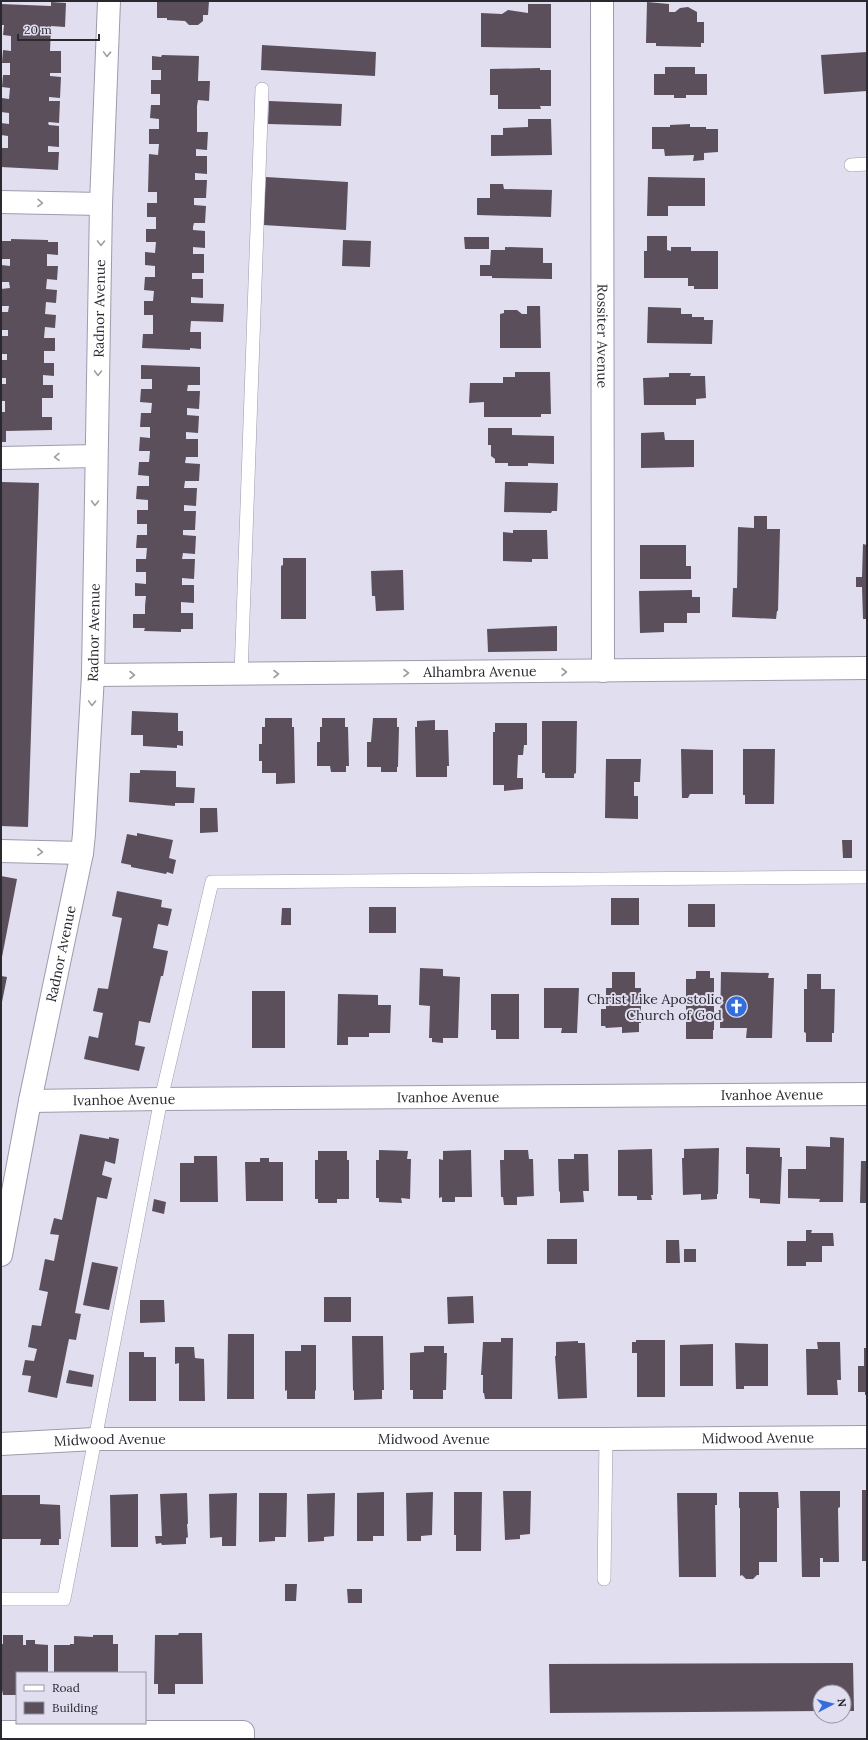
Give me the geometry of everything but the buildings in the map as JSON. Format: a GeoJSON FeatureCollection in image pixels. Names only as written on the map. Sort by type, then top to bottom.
{"type":"FeatureCollection","features":[{"type":"Feature","properties":{"kind":"street","name":"Radnor Avenue"},"geometry":{"type":"LineString","coordinates":[[1,1255],[30,1101],[82,853],[93,675],[101,204],[109,1]]}},
{"type":"Feature","properties":{"kind":"street","name":"Rossiter Avenue"},"geometry":{"type":"LineString","coordinates":[[602,1],[603,671]]}},
{"type":"Feature","properties":{"kind":"street"},"geometry":{"type":"LineString","coordinates":[[1,202],[101,204]]}},
{"type":"Feature","properties":{"kind":"street"},"geometry":{"type":"LineString","coordinates":[[1,458],[96,456]]}},
{"type":"Feature","properties":{"kind":"street","name":"Alhambra Avenue"},"geometry":{"type":"LineString","coordinates":[[93,675],[867,668]]}},
{"type":"Feature","properties":{"kind":"street"},"geometry":{"type":"LineString","coordinates":[[1,851],[82,853]]}},
{"type":"Feature","properties":{"kind":"street","name":"Ivanhoe Avenue"},"geometry":{"type":"LineString","coordinates":[[30,1101],[867,1094]]}},
{"type":"Feature","properties":{"kind":"street","name":"Midwood Avenue"},"geometry":{"type":"LineString","coordinates":[[1,1444],[95,1440],[867,1437]]}},
{"type":"Feature","properties":{"kind":"street"},"geometry":{"type":"LineString","coordinates":[[1,1732],[243,1736]]}},
{"type":"Feature","properties":{"kind":"lane"},"geometry":{"type":"LineString","coordinates":[[241,674],[262,89]]}},
{"type":"Feature","properties":{"kind":"lane"},"geometry":{"type":"LineString","coordinates":[[851,165],[867,164]]}},
{"type":"Feature","properties":{"kind":"lane"},"geometry":{"type":"LineString","coordinates":[[1,1599],[64,1599],[161,1099],[212,882],[867,877]]}},
{"type":"Feature","properties":{"kind":"lane"},"geometry":{"type":"LineString","coordinates":[[604,1579],[606,1439]]}},
{"type":"Feature","properties":{"kind":"place","name":"Christ Like Apostolic Church of God"},"geometry":{"type":"Point","coordinates":[737,1007]}}]}
